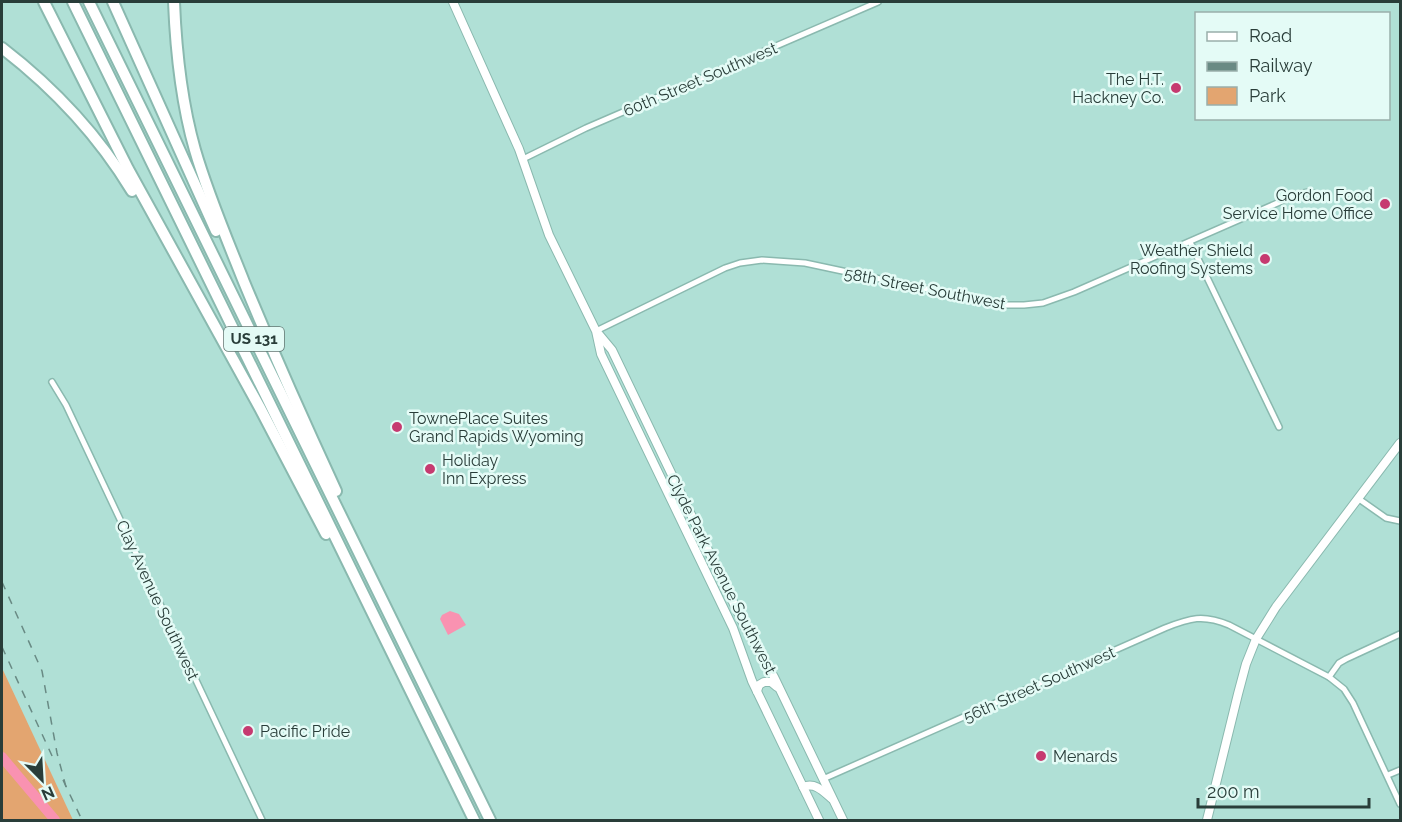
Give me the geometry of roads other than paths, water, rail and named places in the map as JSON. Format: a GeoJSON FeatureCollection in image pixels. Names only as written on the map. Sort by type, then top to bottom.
{"type":"FeatureCollection","features":[{"type":"Feature","properties":{"kind":"highway"},"geometry":{"type":"LineString","coordinates":[[44,2],[119,151],[187,278],[260,408],[332,545],[373,615]]}},
{"type":"Feature","properties":{"kind":"highway","name":"US 131"},"geometry":{"type":"LineString","coordinates":[[73,2],[474,820]]}},
{"type":"Feature","properties":{"kind":"highway","name":"US 131"},"geometry":{"type":"LineString","coordinates":[[89,2],[490,820]]}},
{"type":"Feature","properties":{"kind":"highway"},"geometry":{"type":"LineString","coordinates":[[113,2],[210,219],[395,614],[419,677]]}},
{"type":"Feature","properties":{"kind":"highway"},"geometry":{"type":"LineString","coordinates":[[174,2],[179,72],[195,149],[222,227],[268,339]]}},
{"type":"Feature","properties":{"kind":"highway"},"geometry":{"type":"LineString","coordinates":[[2,48],[42,81],[96,138],[187,278]]}},
{"type":"Feature","properties":{"kind":"highway"},"geometry":{"type":"LineString","coordinates":[[437,747],[467,820]]}},
{"type":"Feature","properties":{"kind":"main road","name":"Clyde Park Avenue Southwest"},"geometry":{"type":"LineString","coordinates":[[453,2],[523,159],[549,235],[596,331],[612,350],[735,605],[843,820]]}},
{"type":"Feature","properties":{"kind":"main road","name":"Clyde Park Avenue Southwest"},"geometry":{"type":"LineString","coordinates":[[596,331],[600,354],[737,639],[757,691],[819,820]]}},
{"type":"Feature","properties":{"kind":"main road"},"geometry":{"type":"LineString","coordinates":[[1207,820],[1240,684],[1257,639],[1276,607],[1401,443]]}},
{"type":"Feature","properties":{"kind":"main road"},"geometry":{"type":"LineString","coordinates":[[717,597],[725,596],[735,605]]}},
{"type":"Feature","properties":{"kind":"main road"},"geometry":{"type":"LineString","coordinates":[[757,691],[761,683],[767,681],[780,691]]}},
{"type":"Feature","properties":{"kind":"main road"},"geometry":{"type":"LineString","coordinates":[[803,787],[809,785],[816,787],[832,799]]}},
{"type":"Feature","properties":{"kind":"street","name":"60th Street Southwest"},"geometry":{"type":"LineString","coordinates":[[523,159],[586,128],[878,2]]}},
{"type":"Feature","properties":{"kind":"street","name":"58th Street Southwest"},"geometry":{"type":"LineString","coordinates":[[596,331],[708,276],[740,263],[762,260],[805,263],[992,303],[1024,305],[1043,303],[1074,292],[1298,194],[1309,192],[1320,195]]}},
{"type":"Feature","properties":{"kind":"street"},"geometry":{"type":"LineString","coordinates":[[1190,242],[1279,427]]}},
{"type":"Feature","properties":{"kind":"street","name":"Clay Avenue Southwest"},"geometry":{"type":"LineString","coordinates":[[52,382],[66,405],[262,820]]}},
{"type":"Feature","properties":{"kind":"street"},"geometry":{"type":"LineString","coordinates":[[1359,499],[1386,518],[1401,521]]}},
{"type":"Feature","properties":{"kind":"street","name":"56th Street Southwest"},"geometry":{"type":"LineString","coordinates":[[824,779],[1190,619],[1199,618],[1218,621],[1257,639],[1329,677],[1344,689],[1353,703],[1401,804]]}},
{"type":"Feature","properties":{"kind":"street"},"geometry":{"type":"LineString","coordinates":[[1329,677],[1339,663],[1401,634]]}},
{"type":"Feature","properties":{"kind":"street"},"geometry":{"type":"LineString","coordinates":[[1388,775],[1401,770]]}},
{"type":"Feature","properties":{"kind":"waterway"},"geometry":{"type":"LineString","coordinates":[[2,757],[55,820]]}},
{"type":"Feature","properties":{"kind":"railway"},"geometry":{"type":"LineString","coordinates":[[2,582],[42,671],[57,753],[66,787]]}},
{"type":"Feature","properties":{"kind":"railway"},"geometry":{"type":"LineString","coordinates":[[2,647],[53,758]]}},
{"type":"Feature","properties":{"kind":"railway"},"geometry":{"type":"LineString","coordinates":[[63,780],[82,820]]}},
{"type":"Feature","properties":{"kind":"place","name":"The H.T. Hackney Co."},"geometry":{"type":"Point","coordinates":[1176,88]}},
{"type":"Feature","properties":{"kind":"place","name":"Gordon Food Service Home Office"},"geometry":{"type":"Point","coordinates":[1385,204]}},
{"type":"Feature","properties":{"kind":"place","name":"Weather Shield Roofing Systems"},"geometry":{"type":"Point","coordinates":[1265,259]}},
{"type":"Feature","properties":{"kind":"place","name":"TownePlace Suites Grand Rapids Wyoming"},"geometry":{"type":"Point","coordinates":[397,427]}},
{"type":"Feature","properties":{"kind":"place","name":"Holiday Inn Express"},"geometry":{"type":"Point","coordinates":[430,469]}},
{"type":"Feature","properties":{"kind":"place","name":"Pacific Pride"},"geometry":{"type":"Point","coordinates":[248,731]}},
{"type":"Feature","properties":{"kind":"place","name":"Menards"},"geometry":{"type":"Point","coordinates":[1041,756]}}]}
